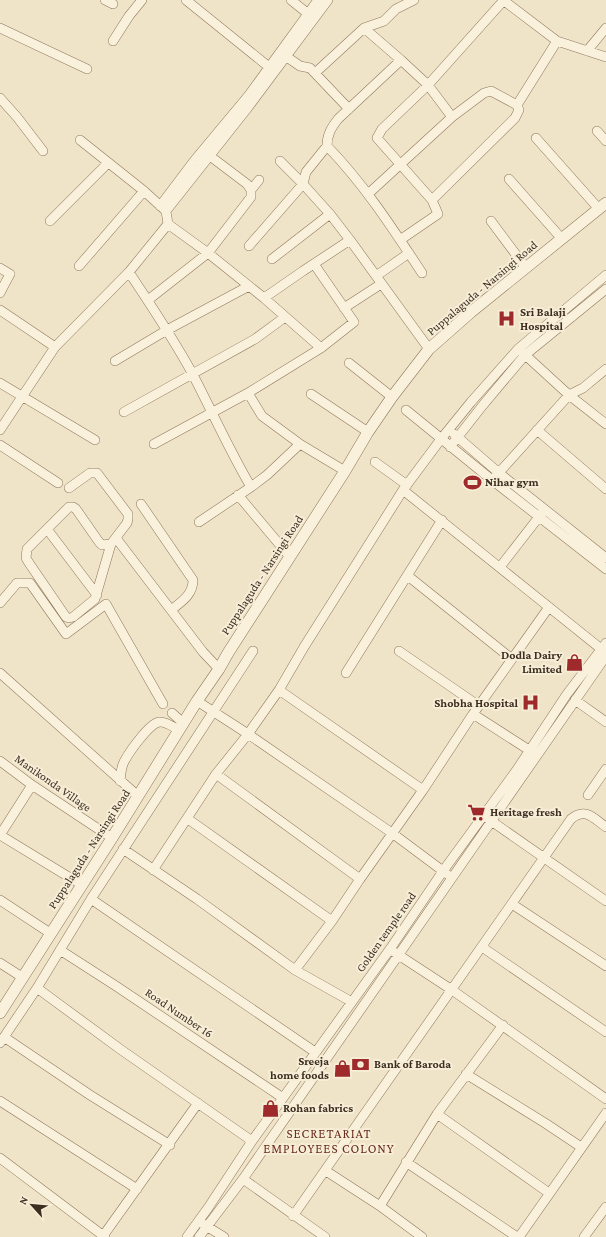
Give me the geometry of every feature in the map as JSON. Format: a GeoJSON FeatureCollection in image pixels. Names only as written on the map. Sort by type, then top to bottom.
{"type":"FeatureCollection","features":[{"type":"Feature","properties":{"kind":"street"},"geometry":{"type":"LineString","coordinates":[[113,41],[129,16],[142,0]]}},
{"type":"Feature","properties":{"kind":"street"},"geometry":{"type":"LineString","coordinates":[[186,0],[269,67]]}},
{"type":"Feature","properties":{"kind":"street"},"geometry":{"type":"LineString","coordinates":[[291,0],[311,16]]}},
{"type":"Feature","properties":{"kind":"street"},"geometry":{"type":"LineString","coordinates":[[311,16],[318,0]]}},
{"type":"Feature","properties":{"kind":"street"},"geometry":{"type":"LineString","coordinates":[[163,209],[210,156],[311,16],[328,0]]}},
{"type":"Feature","properties":{"kind":"street"},"geometry":{"type":"LineString","coordinates":[[315,73],[364,28],[384,21],[396,9],[414,0]]}},
{"type":"Feature","properties":{"kind":"street"},"geometry":{"type":"LineString","coordinates":[[400,240],[438,214],[432,200],[400,165],[377,138],[377,136],[382,129],[428,85],[504,0],[557,41],[606,57]]}},
{"type":"Feature","properties":{"kind":"street"},"geometry":{"type":"LineString","coordinates":[[0,28],[87,69]]}},
{"type":"Feature","properties":{"kind":"street"},"geometry":{"type":"LineString","coordinates":[[364,28],[428,85],[452,117]]}},
{"type":"Feature","properties":{"kind":"street"},"geometry":{"type":"LineString","coordinates":[[587,51],[606,28]]}},
{"type":"Feature","properties":{"kind":"street"},"geometry":{"type":"LineString","coordinates":[[517,105],[557,41]]}},
{"type":"Feature","properties":{"kind":"street"},"geometry":{"type":"LineString","coordinates":[[163,209],[194,161],[249,95],[269,67],[283,54]]}},
{"type":"Feature","properties":{"kind":"street"},"geometry":{"type":"LineString","coordinates":[[283,54],[300,66],[310,68],[349,109]]}},
{"type":"Feature","properties":{"kind":"street"},"geometry":{"type":"LineString","coordinates":[[249,246],[303,184],[306,172],[327,146],[327,138],[338,119],[401,60]]}},
{"type":"Feature","properties":{"kind":"street"},"geometry":{"type":"LineString","coordinates":[[368,194],[452,117],[484,93],[491,91],[517,105],[519,110],[515,118],[432,200]]}},
{"type":"Feature","properties":{"kind":"street"},"geometry":{"type":"LineString","coordinates":[[0,98],[17,117],[43,151]]}},
{"type":"Feature","properties":{"kind":"street"},"geometry":{"type":"LineString","coordinates":[[597,131],[606,141]]}},
{"type":"Feature","properties":{"kind":"street"},"geometry":{"type":"LineString","coordinates":[[536,138],[602,206]]}},
{"type":"Feature","properties":{"kind":"street"},"geometry":{"type":"LineString","coordinates":[[80,140],[144,191],[163,209],[168,224],[208,253],[264,298],[321,348]]}},
{"type":"Feature","properties":{"kind":"street"},"geometry":{"type":"LineString","coordinates":[[327,146],[346,164],[422,273]]}},
{"type":"Feature","properties":{"kind":"street"},"geometry":{"type":"LineString","coordinates":[[148,300],[208,253],[251,197],[251,190],[247,184],[210,156]]}},
{"type":"Feature","properties":{"kind":"street"},"geometry":{"type":"LineString","coordinates":[[280,161],[330,214],[429,349]]}},
{"type":"Feature","properties":{"kind":"street"},"geometry":{"type":"LineString","coordinates":[[50,221],[108,163]]}},
{"type":"Feature","properties":{"kind":"street"},"geometry":{"type":"LineString","coordinates":[[509,179],[562,239]]}},
{"type":"Feature","properties":{"kind":"street"},"geometry":{"type":"LineString","coordinates":[[251,190],[259,180]]}},
{"type":"Feature","properties":{"kind":"street"},"geometry":{"type":"LineString","coordinates":[[79,266],[144,191]]}},
{"type":"Feature","properties":{"kind":"street","name":"Puppalaguda - Narsingi Road"},"geometry":{"type":"LineString","coordinates":[[0,1013],[112,838],[196,701],[219,669],[228,652],[345,471],[368,432],[392,397],[429,349],[471,312],[602,206]]}},
{"type":"Feature","properties":{"kind":"street"},"geometry":{"type":"LineString","coordinates":[[272,259],[330,214]]}},
{"type":"Feature","properties":{"kind":"street"},"geometry":{"type":"LineString","coordinates":[[490,221],[526,268]]}},
{"type":"Feature","properties":{"kind":"street"},"geometry":{"type":"LineString","coordinates":[[0,430],[55,347],[129,272],[168,224]]}},
{"type":"Feature","properties":{"kind":"street"},"geometry":{"type":"LineString","coordinates":[[264,298],[303,270],[350,240]]}},
{"type":"Feature","properties":{"kind":"street"},"geometry":{"type":"LineString","coordinates":[[344,308],[409,253]]}},
{"type":"Feature","properties":{"kind":"street"},"geometry":{"type":"LineString","coordinates":[[154,444],[248,392],[321,348],[354,322],[314,264]]}},
{"type":"Feature","properties":{"kind":"street"},"geometry":{"type":"LineString","coordinates":[[0,268],[10,274],[0,293]]}},
{"type":"Feature","properties":{"kind":"street"},"geometry":{"type":"LineString","coordinates":[[129,272],[167,330],[192,374],[251,487]]}},
{"type":"Feature","properties":{"kind":"street"},"geometry":{"type":"LineString","coordinates":[[153,870],[216,774],[248,734],[279,690],[304,647],[405,487],[441,439],[518,349],[606,275]]}},
{"type":"Feature","properties":{"kind":"street"},"geometry":{"type":"LineString","coordinates":[[115,361],[167,330],[249,286]]}},
{"type":"Feature","properties":{"kind":"street"},"geometry":{"type":"LineString","coordinates":[[450,447],[525,355],[606,289]]}},
{"type":"Feature","properties":{"kind":"street"},"geometry":{"type":"LineString","coordinates":[[0,310],[55,347]]}},
{"type":"Feature","properties":{"kind":"street"},"geometry":{"type":"LineString","coordinates":[[124,412],[255,339],[285,317]]}},
{"type":"Feature","properties":{"kind":"street"},"geometry":{"type":"LineString","coordinates":[[518,349],[569,395],[606,424]]}},
{"type":"Feature","properties":{"kind":"street"},"geometry":{"type":"LineString","coordinates":[[349,363],[392,397]]}},
{"type":"Feature","properties":{"kind":"street"},"geometry":{"type":"LineString","coordinates":[[492,480],[569,395],[583,388],[606,368]]}},
{"type":"Feature","properties":{"kind":"street"},"geometry":{"type":"LineString","coordinates":[[0,384],[94,440]]}},
{"type":"Feature","properties":{"kind":"street"},"geometry":{"type":"LineString","coordinates":[[248,392],[262,416],[300,444],[345,471]]}},
{"type":"Feature","properties":{"kind":"street"},"geometry":{"type":"LineString","coordinates":[[311,394],[368,432]]}},
{"type":"Feature","properties":{"kind":"street"},"geometry":{"type":"LineString","coordinates":[[406,410],[450,447],[606,569]]}},
{"type":"Feature","properties":{"kind":"street"},"geometry":{"type":"LineString","coordinates":[[449,429],[498,473],[606,558]]}},
{"type":"Feature","properties":{"kind":"street"},"geometry":{"type":"LineString","coordinates":[[537,430],[606,489]]}},
{"type":"Feature","properties":{"kind":"street"},"geometry":{"type":"LineString","coordinates":[[198,522],[267,475],[300,444]]}},
{"type":"Feature","properties":{"kind":"street"},"geometry":{"type":"LineString","coordinates":[[0,445],[58,484]]}},
{"type":"Feature","properties":{"kind":"street"},"geometry":{"type":"LineString","coordinates":[[375,462],[442,520],[549,607],[605,650]]}},
{"type":"Feature","properties":{"kind":"street"},"geometry":{"type":"LineString","coordinates":[[69,488],[90,473],[99,475],[128,514],[128,519],[127,523],[113,541],[97,596],[77,614],[69,618],[66,617],[26,558],[27,549],[69,507],[76,509],[102,545],[113,541]]}},
{"type":"Feature","properties":{"kind":"street"},"geometry":{"type":"LineString","coordinates":[[238,495],[290,557]]}},
{"type":"Feature","properties":{"kind":"street"},"geometry":{"type":"LineString","coordinates":[[140,504],[192,580],[193,587],[186,598],[171,610]]}},
{"type":"Feature","properties":{"kind":"street"},"geometry":{"type":"LineString","coordinates":[[500,567],[546,510]]}},
{"type":"Feature","properties":{"kind":"street"},"geometry":{"type":"LineString","coordinates":[[346,673],[442,520]]}},
{"type":"Feature","properties":{"kind":"street"},"geometry":{"type":"LineString","coordinates":[[47,529],[97,596]]}},
{"type":"Feature","properties":{"kind":"street"},"geometry":{"type":"LineString","coordinates":[[113,541],[171,610],[203,652],[219,669]]}},
{"type":"Feature","properties":{"kind":"street"},"geometry":{"type":"LineString","coordinates":[[408,576],[512,659]]}},
{"type":"Feature","properties":{"kind":"street"},"geometry":{"type":"LineString","coordinates":[[0,603],[17,583],[30,583],[66,634],[106,604],[163,704]]}},
{"type":"Feature","properties":{"kind":"street"},"geometry":{"type":"LineString","coordinates":[[295,970],[332,921],[423,790],[473,714],[549,607]]}},
{"type":"Feature","properties":{"kind":"street","name":"Golden temple road"},"geometry":{"type":"LineString","coordinates":[[528,758],[575,700],[605,650]]}},
{"type":"Feature","properties":{"kind":"street","name":"Golden temple road"},"geometry":{"type":"LineString","coordinates":[[199,1237],[243,1180],[492,822],[528,758],[567,694],[605,650]]}},
{"type":"Feature","properties":{"kind":"street"},"geometry":{"type":"LineString","coordinates":[[170,1145],[2,1040],[37,988],[122,849],[253,651]]}},
{"type":"Feature","properties":{"kind":"street"},"geometry":{"type":"LineString","coordinates":[[399,651],[479,706]]}},
{"type":"Feature","properties":{"kind":"street"},"geometry":{"type":"LineString","coordinates":[[0,672],[138,796]]}},
{"type":"Feature","properties":{"kind":"street"},"geometry":{"type":"LineString","coordinates":[[279,690],[423,790]]}},
{"type":"Feature","properties":{"kind":"street"},"geometry":{"type":"LineString","coordinates":[[575,700],[606,722]]}},
{"type":"Feature","properties":{"kind":"street"},"geometry":{"type":"LineString","coordinates":[[196,701],[248,734],[453,878]]}},
{"type":"Feature","properties":{"kind":"street"},"geometry":{"type":"LineString","coordinates":[[172,713],[181,726]]}},
{"type":"Feature","properties":{"kind":"street"},"geometry":{"type":"LineString","coordinates":[[473,714],[528,758]]}},
{"type":"Feature","properties":{"kind":"street"},"geometry":{"type":"LineString","coordinates":[[120,781],[121,769],[125,760],[143,735],[154,724],[163,722],[181,726]]}},
{"type":"Feature","properties":{"kind":"street","name":"Manikonda Village"},"geometry":{"type":"LineString","coordinates":[[0,761],[32,785],[112,838]]}},
{"type":"Feature","properties":{"kind":"street"},"geometry":{"type":"LineString","coordinates":[[588,795],[606,769]]}},
{"type":"Feature","properties":{"kind":"street","name":"Golden temple road"},"geometry":{"type":"LineString","coordinates":[[187,1237],[199,1222],[252,1140],[390,949],[483,815],[520,773]]}},
{"type":"Feature","properties":{"kind":"street"},"geometry":{"type":"LineString","coordinates":[[216,774],[360,879]]}},
{"type":"Feature","properties":{"kind":"street"},"geometry":{"type":"LineString","coordinates":[[32,785],[0,835],[82,885]]}},
{"type":"Feature","properties":{"kind":"street"},"geometry":{"type":"LineString","coordinates":[[293,1216],[572,819],[578,813],[584,813],[590,815],[606,827]]}},
{"type":"Feature","properties":{"kind":"street"},"geometry":{"type":"LineString","coordinates":[[483,815],[606,901]]}},
{"type":"Feature","properties":{"kind":"street"},"geometry":{"type":"LineString","coordinates":[[188,818],[332,921]]}},
{"type":"Feature","properties":{"kind":"street"},"geometry":{"type":"LineString","coordinates":[[122,849],[197,899],[295,970],[352,1002]]}},
{"type":"Feature","properties":{"kind":"street"},"geometry":{"type":"LineString","coordinates":[[91,899],[316,1052]]}},
{"type":"Feature","properties":{"kind":"street"},"geometry":{"type":"LineString","coordinates":[[0,900],[50,933]]}},
{"type":"Feature","properties":{"kind":"street"},"geometry":{"type":"LineString","coordinates":[[512,904],[606,966]]}},
{"type":"Feature","properties":{"kind":"street"},"geometry":{"type":"LineString","coordinates":[[482,947],[606,1032]]}},
{"type":"Feature","properties":{"kind":"street"},"geometry":{"type":"LineString","coordinates":[[390,949],[398,956],[452,990],[503,1025],[606,1099]]}},
{"type":"Feature","properties":{"kind":"street","name":"Road Number 16"},"geometry":{"type":"LineString","coordinates":[[60,950],[104,977],[283,1098]]}},
{"type":"Feature","properties":{"kind":"street"},"geometry":{"type":"LineString","coordinates":[[0,963],[22,977]]}},
{"type":"Feature","properties":{"kind":"street"},"geometry":{"type":"LineString","coordinates":[[37,988],[120,1049],[252,1140]]}},
{"type":"Feature","properties":{"kind":"street"},"geometry":{"type":"LineString","coordinates":[[380,1206],[437,1114],[503,1025]]}},
{"type":"Feature","properties":{"kind":"street"},"geometry":{"type":"LineString","coordinates":[[466,1074],[581,1147]]}},
{"type":"Feature","properties":{"kind":"street"},"geometry":{"type":"LineString","coordinates":[[0,1101],[137,1189]]}},
{"type":"Feature","properties":{"kind":"street"},"geometry":{"type":"LineString","coordinates":[[0,1158],[104,1236],[170,1145],[198,1103]]}},
{"type":"Feature","properties":{"kind":"street"},"geometry":{"type":"LineString","coordinates":[[437,1114],[549,1193]]}},
{"type":"Feature","properties":{"kind":"street"},"geometry":{"type":"LineString","coordinates":[[406,1162],[518,1237],[606,1114]]}},
{"type":"Feature","properties":{"kind":"street"},"geometry":{"type":"LineString","coordinates":[[326,1171],[380,1206],[422,1237]]}},
{"type":"Feature","properties":{"kind":"street"},"geometry":{"type":"LineString","coordinates":[[243,1180],[325,1237]]}},
{"type":"Feature","properties":{"kind":"street"},"geometry":{"type":"LineString","coordinates":[[584,1237],[606,1206]]}},
{"type":"Feature","properties":{"kind":"street"},"geometry":{"type":"LineString","coordinates":[[199,1222],[224,1237]]}},
{"type":"Feature","properties":{"kind":"place","name":"Sri Balaji Hospital"},"geometry":{"type":"Point","coordinates":[507,319]}},
{"type":"Feature","properties":{"kind":"place","name":"Nihar gym"},"geometry":{"type":"Point","coordinates":[472,482]}},
{"type":"Feature","properties":{"kind":"place","name":"Dodla Dairy Limited"},"geometry":{"type":"Point","coordinates":[575,662]}},
{"type":"Feature","properties":{"kind":"place","name":"Shobha Hospital"},"geometry":{"type":"Point","coordinates":[531,703]}},
{"type":"Feature","properties":{"kind":"place","name":"Heritage fresh"},"geometry":{"type":"Point","coordinates":[477,812]}},
{"type":"Feature","properties":{"kind":"place","name":"Bank of Baroda"},"geometry":{"type":"Point","coordinates":[361,1064]}},
{"type":"Feature","properties":{"kind":"place","name":"Sreeja home foods"},"geometry":{"type":"Point","coordinates":[342,1068]}},
{"type":"Feature","properties":{"kind":"place","name":"Rohan fabrics"},"geometry":{"type":"Point","coordinates":[270,1108]}},
{"type":"Feature","properties":{"kind":"district","name":"SECRETARIAT EMPLOYEES COLONY"},"geometry":{"type":"Point","coordinates":[329,1140]}}]}
